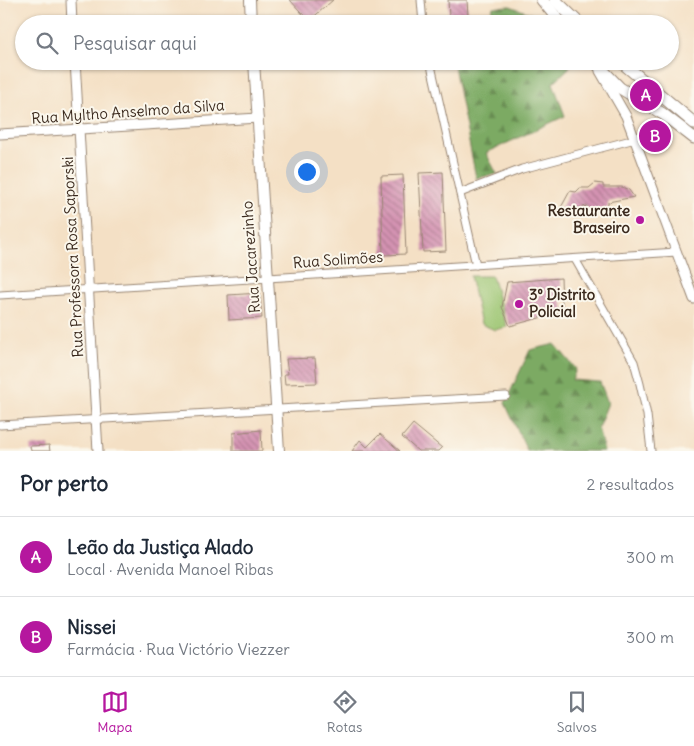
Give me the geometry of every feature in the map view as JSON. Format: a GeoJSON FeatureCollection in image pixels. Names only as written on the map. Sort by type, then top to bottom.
{"type":"FeatureCollection","features":[{"type":"Feature","properties":{"kind":"main road"},"geometry":{"type":"LineString","coordinates":[[250,0],[251,15]]}},
{"type":"Feature","properties":{"kind":"main road"},"geometry":{"type":"LineString","coordinates":[[542,0],[554,15]]}},
{"type":"Feature","properties":{"kind":"main road"},"geometry":{"type":"LineString","coordinates":[[555,0],[571,15]]}},
{"type":"Feature","properties":{"kind":"main road","name":"Rua Jacarezinho"},"geometry":{"type":"LineString","coordinates":[[255,70],[279,451]]}},
{"type":"Feature","properties":{"kind":"main road"},"geometry":{"type":"LineString","coordinates":[[602,70],[627,93],[663,114],[694,138]]}},
{"type":"Feature","properties":{"kind":"main road"},"geometry":{"type":"LineString","coordinates":[[625,70],[627,93]]}},
{"type":"Feature","properties":{"kind":"main road"},"geometry":{"type":"LineString","coordinates":[[630,70],[694,123]]}},
{"type":"Feature","properties":{"kind":"street"},"geometry":{"type":"LineString","coordinates":[[71,0],[72,15]]}},
{"type":"Feature","properties":{"kind":"street"},"geometry":{"type":"LineString","coordinates":[[421,0],[422,15]]}},
{"type":"Feature","properties":{"kind":"street","name":"Rua Professora Rosa Saporski"},"geometry":{"type":"LineString","coordinates":[[76,70],[98,451]]}},
{"type":"Feature","properties":{"kind":"street"},"geometry":{"type":"LineString","coordinates":[[432,70],[476,265]]}},
{"type":"Feature","properties":{"kind":"street"},"geometry":{"type":"LineString","coordinates":[[599,70],[626,116],[694,299]]}},
{"type":"Feature","properties":{"kind":"street"},"geometry":{"type":"LineString","coordinates":[[626,116],[627,93]]}},
{"type":"Feature","properties":{"kind":"street","name":"Rua Myltho Anselmo da Silva"},"geometry":{"type":"LineString","coordinates":[[0,134],[258,118]]}},
{"type":"Feature","properties":{"kind":"street"},"geometry":{"type":"LineString","coordinates":[[460,192],[522,169],[634,139]]}},
{"type":"Feature","properties":{"kind":"street","name":"Rua Solimões"},"geometry":{"type":"LineString","coordinates":[[0,295],[677,252]]}},
{"type":"Feature","properties":{"kind":"street"},"geometry":{"type":"LineString","coordinates":[[575,259],[634,362],[647,415],[650,451]]}},
{"type":"Feature","properties":{"kind":"street"},"geometry":{"type":"LineString","coordinates":[[0,425],[506,396]]}},
{"type":"Feature","properties":{"kind":"green space"},"geometry":{"type":"Polygon","coordinates":[[[510,6],[533,15],[491,15],[493,7],[510,6]]]}},
{"type":"Feature","properties":{"kind":"green space"},"geometry":{"type":"Polygon","coordinates":[[[455,70],[567,70],[553,83],[565,116],[486,153],[497,174],[476,178],[455,70]]]}},
{"type":"Feature","properties":{"kind":"green space"},"geometry":{"type":"Polygon","coordinates":[[[470,276],[492,276],[507,327],[495,330],[481,324],[470,276]]]}},
{"type":"Feature","properties":{"kind":"green space"},"geometry":{"type":"Polygon","coordinates":[[[555,344],[576,369],[572,380],[600,382],[608,403],[598,428],[604,451],[527,451],[505,403],[530,350],[555,344]]]}},
{"type":"Feature","properties":{"kind":"building"},"geometry":{"type":"Polygon","coordinates":[[[290,0],[333,0],[316,15],[304,15],[290,0]]]}},
{"type":"Feature","properties":{"kind":"building"},"geometry":{"type":"Polygon","coordinates":[[[448,0],[467,0],[468,15],[449,15],[448,0]]]}},
{"type":"Feature","properties":{"kind":"building"},"geometry":{"type":"Polygon","coordinates":[[[443,172],[446,251],[423,252],[419,173],[443,172]]]}},
{"type":"Feature","properties":{"kind":"building"},"geometry":{"type":"Polygon","coordinates":[[[403,175],[406,254],[383,255],[381,176],[403,175]]]}},
{"type":"Feature","properties":{"kind":"building"},"geometry":{"type":"Polygon","coordinates":[[[595,183],[603,184],[603,187],[622,187],[629,190],[634,197],[608,202],[608,208],[588,212],[587,206],[558,213],[570,191],[576,192],[580,188],[589,188],[595,183]]]}},
{"type":"Feature","properties":{"kind":"building","name":"3º Distrito Policial"},"geometry":{"type":"Polygon","coordinates":[[[561,278],[562,303],[565,311],[510,326],[502,307],[507,282],[561,278]]]}},
{"type":"Feature","properties":{"kind":"building"},"geometry":{"type":"Polygon","coordinates":[[[260,293],[262,318],[229,320],[228,295],[260,293]]]}},
{"type":"Feature","properties":{"kind":"building"},"geometry":{"type":"Polygon","coordinates":[[[315,358],[317,383],[285,384],[284,374],[288,374],[286,359],[315,358]]]}},
{"type":"Feature","properties":{"kind":"building"},"geometry":{"type":"Polygon","coordinates":[[[413,424],[442,448],[439,451],[418,451],[402,437],[413,424]]]}},
{"type":"Feature","properties":{"kind":"building"},"geometry":{"type":"Polygon","coordinates":[[[261,430],[262,451],[233,451],[233,433],[261,430]]]}},
{"type":"Feature","properties":{"kind":"building"},"geometry":{"type":"Polygon","coordinates":[[[380,434],[400,451],[352,451],[360,440],[367,447],[380,434]]]}},
{"type":"Feature","properties":{"kind":"building"},"geometry":{"type":"Polygon","coordinates":[[[49,445],[50,451],[31,451],[30,446],[49,445]]]}},
{"type":"Feature","properties":{"kind":"place","name":"Leão da Justiça Alado"},"geometry":{"type":"Point","coordinates":[646,95]}},
{"type":"Feature","properties":{"kind":"place","name":"Nissei"},"geometry":{"type":"Point","coordinates":[655,136]}},
{"type":"Feature","properties":{"kind":"place","name":"Restaurante Braseiro"},"geometry":{"type":"Point","coordinates":[640,220]}},
{"type":"Feature","properties":{"kind":"place","name":"3º Distrito Policial"},"geometry":{"type":"Point","coordinates":[519,304]}}]}
